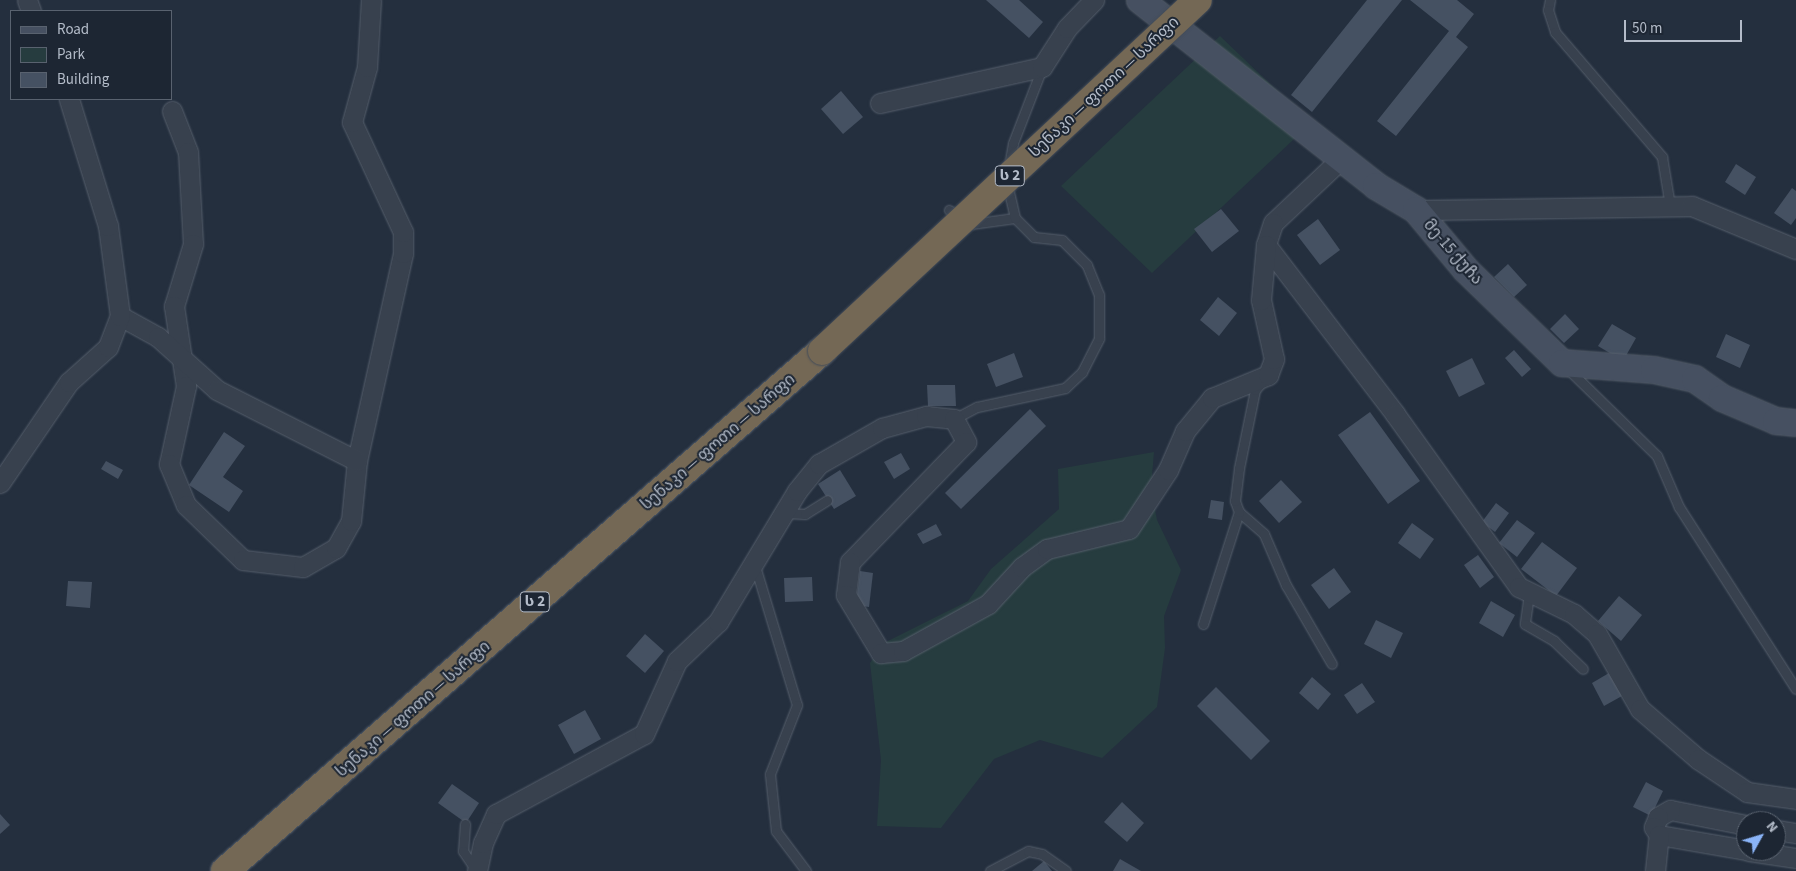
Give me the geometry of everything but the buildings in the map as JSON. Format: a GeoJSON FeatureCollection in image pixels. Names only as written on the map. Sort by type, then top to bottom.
{"type":"FeatureCollection","features":[{"type":"Feature","properties":{"kind":"highway","name":"სენაკი — ფოთი — სარფი"},"geometry":{"type":"LineString","coordinates":[[225,871],[822,351],[1198,0]]}},
{"type":"Feature","properties":{"kind":"street"},"geometry":{"type":"LineString","coordinates":[[172,111],[188,152],[193,244],[174,306],[186,386],[169,464],[186,505],[243,560],[303,567],[336,548],[352,521],[357,461],[403,253],[403,232],[352,122],[366,67],[371,0]]}},
{"type":"Feature","properties":{"kind":"street"},"geometry":{"type":"LineString","coordinates":[[880,102],[1042,67],[1067,28],[1094,0]]}},
{"type":"Feature","properties":{"kind":"street","name":"მე-15 ქუჩა"},"geometry":{"type":"LineString","coordinates":[[1140,0],[1341,159],[1416,210],[1466,270],[1562,363]]}},
{"type":"Feature","properties":{"kind":"street"},"geometry":{"type":"LineString","coordinates":[[0,483],[69,382],[108,347],[120,316],[108,226],[69,100]]}},
{"type":"Feature","properties":{"kind":"street"},"geometry":{"type":"LineString","coordinates":[[477,871],[483,843],[496,814],[644,734],[677,661],[718,622],[785,513],[819,464],[882,428],[926,416],[954,418],[966,442],[850,562],[846,595],[881,653],[903,651],[988,604],[1022,567],[1048,549],[1129,529],[1168,470],[1185,431],[1212,398],[1268,375],[1274,359],[1261,300],[1266,245],[1273,223],[1341,159]]}},
{"type":"Feature","properties":{"kind":"street"},"geometry":{"type":"LineString","coordinates":[[1416,210],[1692,206],[1796,249]]}},
{"type":"Feature","properties":{"kind":"street"},"geometry":{"type":"LineString","coordinates":[[1266,245],[1395,414],[1501,566],[1529,594],[1574,614],[1596,634],[1640,709],[1698,759],[1747,792],[1796,799]]}},
{"type":"Feature","properties":{"kind":"street"},"geometry":{"type":"LineString","coordinates":[[120,316],[158,337],[216,390],[357,461]]}},
{"type":"Feature","properties":{"kind":"street"},"geometry":{"type":"LineString","coordinates":[[1562,363],[1695,379],[1722,398],[1776,421],[1796,423]]}},
{"type":"Feature","properties":{"kind":"street"},"geometry":{"type":"LineString","coordinates":[[1654,871],[1659,835],[1654,827],[1658,817],[1670,810],[1736,823]]}},
{"type":"Feature","properties":{"kind":"street"},"geometry":{"type":"LineString","coordinates":[[1659,835],[1736,849]]}},
{"type":"Feature","properties":{"kind":"lane"},"geometry":{"type":"LineString","coordinates":[[1550,0],[1548,10],[1555,32],[1650,138],[1662,157],[1670,206]]}},
{"type":"Feature","properties":{"kind":"lane"},"geometry":{"type":"LineString","coordinates":[[954,418],[977,407],[1065,388],[1082,372],[1099,338],[1099,295],[1087,265],[1062,240],[1034,237],[1015,218],[1007,180],[1012,144],[1042,67]]}},
{"type":"Feature","properties":{"kind":"lane"},"geometry":{"type":"LineString","coordinates":[[949,210],[972,224],[1015,218]]}},
{"type":"Feature","properties":{"kind":"lane"},"geometry":{"type":"LineString","coordinates":[[1562,363],[1657,456],[1679,507],[1796,689]]}},
{"type":"Feature","properties":{"kind":"lane"},"geometry":{"type":"LineString","coordinates":[[1268,375],[1255,390],[1235,501],[1239,512],[1264,534],[1286,585],[1332,664]]}},
{"type":"Feature","properties":{"kind":"lane"},"geometry":{"type":"LineString","coordinates":[[785,513],[805,514],[827,500]]}},
{"type":"Feature","properties":{"kind":"lane"},"geometry":{"type":"LineString","coordinates":[[1203,624],[1239,512]]}},
{"type":"Feature","properties":{"kind":"lane"},"geometry":{"type":"LineString","coordinates":[[754,566],[797,705],[770,774],[776,831],[806,871]]}},
{"type":"Feature","properties":{"kind":"lane"},"geometry":{"type":"LineString","coordinates":[[1529,594],[1525,624],[1554,641],[1583,669]]}},
{"type":"Feature","properties":{"kind":"lane"},"geometry":{"type":"LineString","coordinates":[[465,824],[463,851],[477,871]]}},
{"type":"Feature","properties":{"kind":"lane"},"geometry":{"type":"LineString","coordinates":[[990,871],[1028,851],[1042,854],[1066,871]]}},
{"type":"Feature","properties":{"kind":"green space"},"geometry":{"type":"Polygon","coordinates":[[[1220,36],[1311,123],[1152,273],[1061,186],[1220,36]]]}},
{"type":"Feature","properties":{"kind":"green space"},"geometry":{"type":"Polygon","coordinates":[[[1154,452],[1151,488],[1157,520],[1181,570],[1164,616],[1165,648],[1157,707],[1102,758],[1040,740],[994,759],[941,828],[877,826],[881,760],[870,663],[884,643],[968,601],[991,569],[1059,509],[1058,469],[1154,452]]]}}]}
